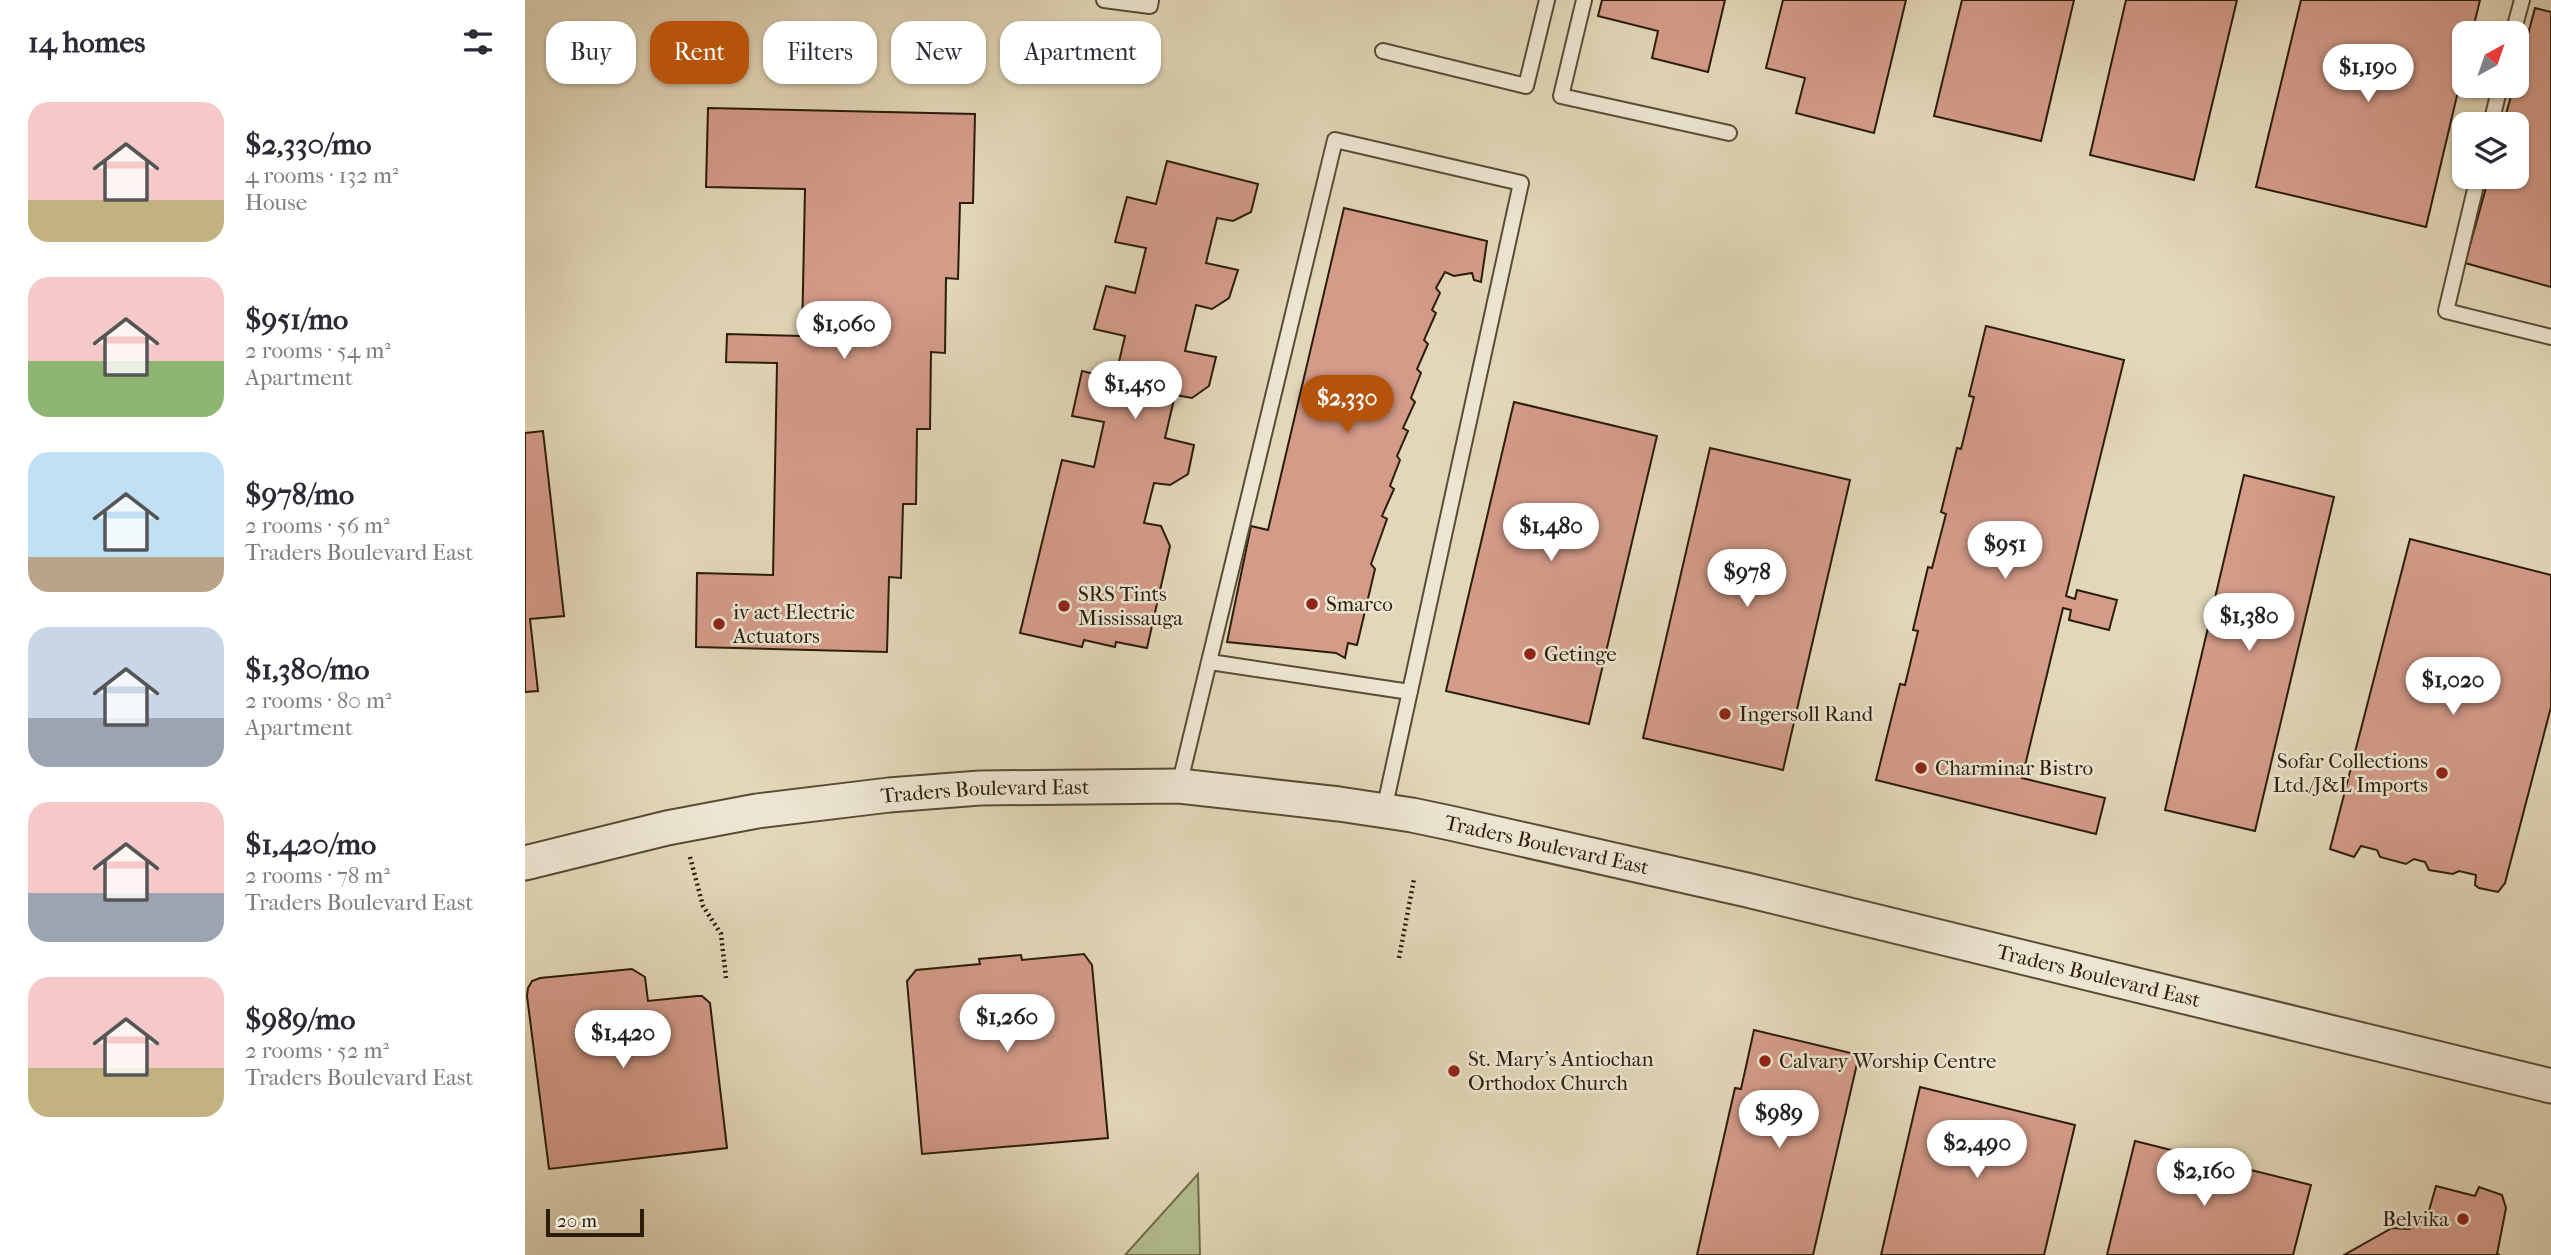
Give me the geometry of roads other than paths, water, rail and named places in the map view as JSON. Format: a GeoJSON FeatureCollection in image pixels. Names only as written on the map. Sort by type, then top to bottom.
{"type":"FeatureCollection","features":[{"type":"Feature","properties":{"kind":"street","name":"Traders Boulevard East"},"geometry":{"type":"LineString","coordinates":[[525,863],[757,811],[889,795],[980,788],[1179,786],[1384,810],[1450,823],[1747,890],[2551,1086]]}},
{"type":"Feature","properties":{"kind":"lane"},"geometry":{"type":"LineString","coordinates":[[1104,0],[1150,6],[1151,0]]}},
{"type":"Feature","properties":{"kind":"lane"},"geometry":{"type":"LineString","coordinates":[[1383,51],[1526,86],[1547,0]]}},
{"type":"Feature","properties":{"kind":"lane"},"geometry":{"type":"LineString","coordinates":[[1584,0],[1561,96],[1729,133]]}},
{"type":"Feature","properties":{"kind":"lane"},"geometry":{"type":"LineString","coordinates":[[2516,21],[2522,0]]}},
{"type":"Feature","properties":{"kind":"lane"},"geometry":{"type":"LineString","coordinates":[[1179,786],[1335,140],[1521,183],[1384,810]]}},
{"type":"Feature","properties":{"kind":"lane"},"geometry":{"type":"LineString","coordinates":[[2475,189],[2446,311],[2551,337]]}},
{"type":"Feature","properties":{"kind":"lane"},"geometry":{"type":"LineString","coordinates":[[1210,662],[1410,692]]}},
{"type":"Feature","properties":{"kind":"place","name":"Smarco"},"geometry":{"type":"Point","coordinates":[1312,604]}},
{"type":"Feature","properties":{"kind":"place","name":"SRS Tints Mississauga"},"geometry":{"type":"Point","coordinates":[1064,606]}},
{"type":"Feature","properties":{"kind":"place","name":"iv act Electric Actuators"},"geometry":{"type":"Point","coordinates":[719,624]}},
{"type":"Feature","properties":{"kind":"place","name":"Getinge"},"geometry":{"type":"Point","coordinates":[1530,654]}},
{"type":"Feature","properties":{"kind":"place","name":"Ingersoll Rand"},"geometry":{"type":"Point","coordinates":[1725,714]}},
{"type":"Feature","properties":{"kind":"place","name":"Charminar Bistro"},"geometry":{"type":"Point","coordinates":[1921,768]}},
{"type":"Feature","properties":{"kind":"place","name":"Sofar Collections Ltd./J&L Imports"},"geometry":{"type":"Point","coordinates":[2442,773]}},
{"type":"Feature","properties":{"kind":"place","name":"Calvary Worship Centre"},"geometry":{"type":"Point","coordinates":[1765,1061]}},
{"type":"Feature","properties":{"kind":"place","name":"St. Mary’s Antiochan Orthodox Church"},"geometry":{"type":"Point","coordinates":[1454,1071]}},
{"type":"Feature","properties":{"kind":"place","name":"Belvika"},"geometry":{"type":"Point","coordinates":[2463,1219]}}]}
